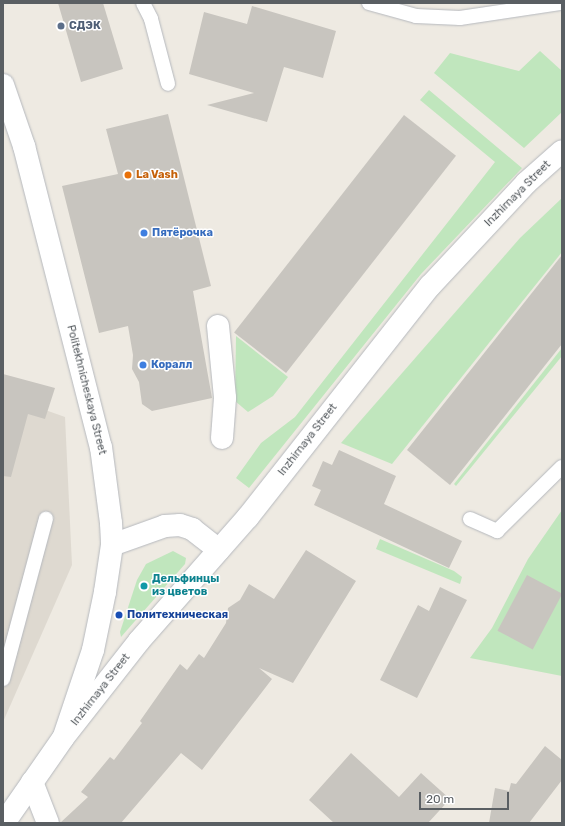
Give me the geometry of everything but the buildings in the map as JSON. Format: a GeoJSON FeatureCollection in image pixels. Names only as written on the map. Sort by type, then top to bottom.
{"type":"FeatureCollection","features":[{"type":"Feature","properties":{"kind":"street","name":"Politekhnicheskaya Street"},"geometry":{"type":"LineString","coordinates":[[3,85],[24,146],[101,447],[112,545],[93,650],[63,738],[4,823]]}},
{"type":"Feature","properties":{"kind":"street","name":"Inzhirnaya Street"},"geometry":{"type":"LineString","coordinates":[[63,738],[139,641],[219,550],[430,286],[526,183],[562,151]]}},
{"type":"Feature","properties":{"kind":"street"},"geometry":{"type":"LineString","coordinates":[[218,326],[224,398],[222,438]]}},
{"type":"Feature","properties":{"kind":"street"},"geometry":{"type":"LineString","coordinates":[[112,545],[165,526],[180,525],[192,529],[219,550]]}},
{"type":"Feature","properties":{"kind":"street"},"geometry":{"type":"LineString","coordinates":[[32,782],[48,823]]}},
{"type":"Feature","properties":{"kind":"lane"},"geometry":{"type":"LineString","coordinates":[[143,3],[152,19],[168,84]]}},
{"type":"Feature","properties":{"kind":"lane"},"geometry":{"type":"LineString","coordinates":[[369,3],[416,16],[460,18],[560,3]]}},
{"type":"Feature","properties":{"kind":"lane"},"geometry":{"type":"LineString","coordinates":[[470,519],[497,531],[562,467]]}},
{"type":"Feature","properties":{"kind":"lane"},"geometry":{"type":"LineString","coordinates":[[3,679],[46,519]]}},
{"type":"Feature","properties":{"kind":"shaded area"},"geometry":{"type":"Polygon","coordinates":[[[3,395],[65,417],[72,565],[3,722],[3,395]]]}},
{"type":"Feature","properties":{"kind":"green space"},"geometry":{"type":"Polygon","coordinates":[[[540,51],[562,71],[562,112],[524,148],[434,73],[450,53],[519,71],[540,51]]]}},
{"type":"Feature","properties":{"kind":"green space"},"geometry":{"type":"Polygon","coordinates":[[[429,90],[522,168],[421,274],[249,488],[236,478],[261,443],[295,417],[495,162],[420,100],[429,90]]]}},
{"type":"Feature","properties":{"kind":"green space"},"geometry":{"type":"Polygon","coordinates":[[[562,198],[562,252],[392,464],[341,443],[520,238],[562,198]]]}},
{"type":"Feature","properties":{"kind":"green space"},"geometry":{"type":"Polygon","coordinates":[[[236,336],[288,377],[273,396],[248,412],[235,401],[236,336]]]}},
{"type":"Feature","properties":{"kind":"green space"},"geometry":{"type":"Polygon","coordinates":[[[562,348],[562,356],[456,486],[454,484],[562,348]]]}},
{"type":"Feature","properties":{"kind":"green space"},"geometry":{"type":"Polygon","coordinates":[[[562,510],[562,676],[470,658],[492,628],[528,559],[562,510]]]}},
{"type":"Feature","properties":{"kind":"green space"},"geometry":{"type":"Polygon","coordinates":[[[380,539],[454,571],[462,577],[460,584],[376,549],[380,539]]]}},
{"type":"Feature","properties":{"kind":"green space"},"geometry":{"type":"Polygon","coordinates":[[[173,551],[186,558],[185,564],[121,637],[120,632],[137,580],[146,564],[173,551]]]}},
{"type":"Feature","properties":{"kind":"place","name":"СДЭК"},"geometry":{"type":"Point","coordinates":[61,26]}},
{"type":"Feature","properties":{"kind":"place","name":"La Vash"},"geometry":{"type":"Point","coordinates":[128,175]}},
{"type":"Feature","properties":{"kind":"place","name":"Пятёрочка"},"geometry":{"type":"Point","coordinates":[144,233]}},
{"type":"Feature","properties":{"kind":"place","name":"Коралл"},"geometry":{"type":"Point","coordinates":[143,365]}},
{"type":"Feature","properties":{"kind":"place","name":"Дельфинцы из цветов"},"geometry":{"type":"Point","coordinates":[144,586]}},
{"type":"Feature","properties":{"kind":"place","name":"Политехническая"},"geometry":{"type":"Point","coordinates":[119,615]}}]}
